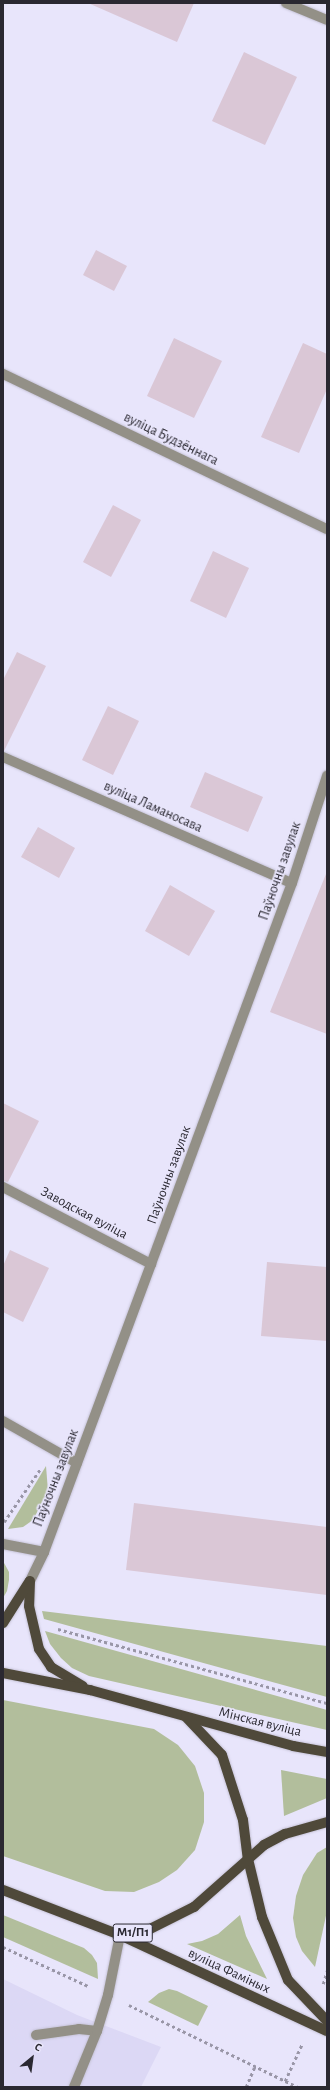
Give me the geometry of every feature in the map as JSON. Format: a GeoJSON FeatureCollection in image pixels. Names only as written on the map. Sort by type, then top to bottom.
{"type":"FeatureCollection","features":[{"type":"Feature","properties":{"kind":"main road"},"geometry":{"type":"LineString","coordinates":[[3,1623],[30,1581]]}},
{"type":"Feature","properties":{"kind":"main road"},"geometry":{"type":"LineString","coordinates":[[30,1581],[29,1606],[39,1649],[51,1667],[90,1690]]}},
{"type":"Feature","properties":{"kind":"main road"},"geometry":{"type":"LineString","coordinates":[[3,1673],[90,1690]]}},
{"type":"Feature","properties":{"kind":"main road","name":"Мінская вуліца"},"geometry":{"type":"LineString","coordinates":[[90,1690],[293,1746],[327,1752]]}},
{"type":"Feature","properties":{"kind":"main road"},"geometry":{"type":"LineString","coordinates":[[186,1717],[222,1755],[243,1820],[248,1859],[262,1918],[288,1980],[327,2021]]}},
{"type":"Feature","properties":{"kind":"main road","name":"М1/П1"},"geometry":{"type":"LineString","coordinates":[[3,1890],[120,1934],[146,1931],[194,1906],[264,1845],[285,1834],[327,1822]]}},
{"type":"Feature","properties":{"kind":"main road","name":"вуліца Фаміных"},"geometry":{"type":"LineString","coordinates":[[120,1934],[327,2031]]}},
{"type":"Feature","properties":{"kind":"street"},"geometry":{"type":"LineString","coordinates":[[286,3],[327,20]]}},
{"type":"Feature","properties":{"kind":"street","name":"вуліца Будзённага"},"geometry":{"type":"LineString","coordinates":[[3,374],[327,529]]}},
{"type":"Feature","properties":{"kind":"street","name":"вуліца Ламаносава"},"geometry":{"type":"LineString","coordinates":[[3,756],[292,883]]}},
{"type":"Feature","properties":{"kind":"street","name":"Паўночны завулак"},"geometry":{"type":"LineString","coordinates":[[30,1581],[44,1552],[292,883],[327,776]]}},
{"type":"Feature","properties":{"kind":"street","name":"Заводская вуліца"},"geometry":{"type":"LineString","coordinates":[[3,1187],[151,1264]]}},
{"type":"Feature","properties":{"kind":"street"},"geometry":{"type":"LineString","coordinates":[[3,1421],[77,1463]]}},
{"type":"Feature","properties":{"kind":"street"},"geometry":{"type":"LineString","coordinates":[[3,1544],[44,1552]]}},
{"type":"Feature","properties":{"kind":"street"},"geometry":{"type":"LineString","coordinates":[[74,2087],[97,2032],[108,1995],[120,1934]]}},
{"type":"Feature","properties":{"kind":"street"},"geometry":{"type":"LineString","coordinates":[[36,2036],[79,2029],[97,2032]]}},
{"type":"Feature","properties":{"kind":"path"},"geometry":{"type":"LineString","coordinates":[[3,1524],[54,1449]]}},
{"type":"Feature","properties":{"kind":"path"},"geometry":{"type":"LineString","coordinates":[[33,1624],[71,1631],[327,1703]]}},
{"type":"Feature","properties":{"kind":"path"},"geometry":{"type":"LineString","coordinates":[[3,1947],[108,1995],[298,2087]]}},
{"type":"Feature","properties":{"kind":"path"},"geometry":{"type":"LineString","coordinates":[[246,2087],[255,2066]]}},
{"type":"Feature","properties":{"kind":"shaded area"},"geometry":{"type":"Polygon","coordinates":[[[3,1979],[77,2015],[161,2047],[141,2087],[3,2087],[3,1979]]]}},
{"type":"Feature","properties":{"kind":"green space"},"geometry":{"type":"Polygon","coordinates":[[[46,1466],[48,1491],[33,1520],[23,1527],[8,1529],[46,1466]]]}},
{"type":"Feature","properties":{"kind":"green space"},"geometry":{"type":"Polygon","coordinates":[[[3,1561],[9,1572],[9,1580],[7,1591],[3,1598],[3,1561]]]}},
{"type":"Feature","properties":{"kind":"green space"},"geometry":{"type":"Polygon","coordinates":[[[42,1611],[327,1646],[327,1697],[44,1619],[42,1611]]]}},
{"type":"Feature","properties":{"kind":"green space"},"geometry":{"type":"Polygon","coordinates":[[[45,1631],[327,1710],[327,1730],[89,1676],[72,1668],[61,1658],[50,1644],[45,1631]]]}},
{"type":"Feature","properties":{"kind":"green space"},"geometry":{"type":"Polygon","coordinates":[[[3,1700],[154,1729],[178,1745],[195,1766],[204,1793],[204,1822],[195,1850],[177,1870],[159,1882],[134,1892],[105,1891],[3,1856],[3,1700]]]}},
{"type":"Feature","properties":{"kind":"green space"},"geometry":{"type":"Polygon","coordinates":[[[281,1770],[327,1779],[327,1798],[284,1816],[281,1770]]]}},
{"type":"Feature","properties":{"kind":"green space"},"geometry":{"type":"Polygon","coordinates":[[[327,1847],[327,1911],[315,1967],[302,1951],[296,1937],[293,1918],[296,1896],[303,1875],[317,1853],[327,1847]]]}},
{"type":"Feature","properties":{"kind":"green space"},"geometry":{"type":"Polygon","coordinates":[[[3,1915],[84,1948],[92,1955],[97,1963],[98,1979],[3,1937],[3,1915]]]}},
{"type":"Feature","properties":{"kind":"green space"},"geometry":{"type":"Polygon","coordinates":[[[240,1915],[246,1936],[267,1979],[187,1944],[202,1941],[218,1934],[240,1915]]]}},
{"type":"Feature","properties":{"kind":"green space"},"geometry":{"type":"Polygon","coordinates":[[[169,1989],[177,1991],[208,2006],[198,2026],[148,2002],[159,1993],[169,1989]]]}},
{"type":"Feature","properties":{"kind":"building"},"geometry":{"type":"Polygon","coordinates":[[[88,3],[194,3],[177,42],[88,3]]]}},
{"type":"Feature","properties":{"kind":"building"},"geometry":{"type":"Polygon","coordinates":[[[244,52],[297,77],[265,145],[212,121],[244,52]]]}},
{"type":"Feature","properties":{"kind":"building"},"geometry":{"type":"Polygon","coordinates":[[[96,250],[127,266],[114,291],[83,275],[96,250]]]}},
{"type":"Feature","properties":{"kind":"building"},"geometry":{"type":"Polygon","coordinates":[[[174,338],[222,361],[194,418],[147,396],[174,338]]]}},
{"type":"Feature","properties":{"kind":"building"},"geometry":{"type":"Polygon","coordinates":[[[303,343],[327,354],[327,389],[299,453],[261,437],[303,343]]]}},
{"type":"Feature","properties":{"kind":"building"},"geometry":{"type":"Polygon","coordinates":[[[113,505],[141,520],[111,577],[83,562],[113,505]]]}},
{"type":"Feature","properties":{"kind":"building"},"geometry":{"type":"Polygon","coordinates":[[[213,551],[249,568],[226,618],[190,601],[213,551]]]}},
{"type":"Feature","properties":{"kind":"building"},"geometry":{"type":"Polygon","coordinates":[[[17,652],[46,666],[4,751],[3,680],[17,652]]]}},
{"type":"Feature","properties":{"kind":"building"},"geometry":{"type":"Polygon","coordinates":[[[108,706],[139,721],[113,775],[82,760],[108,706]]]}},
{"type":"Feature","properties":{"kind":"building"},"geometry":{"type":"Polygon","coordinates":[[[205,772],[263,797],[248,832],[190,807],[205,772]]]}},
{"type":"Feature","properties":{"kind":"building"},"geometry":{"type":"Polygon","coordinates":[[[38,827],[75,848],[59,878],[21,857],[38,827]]]}},
{"type":"Feature","properties":{"kind":"building"},"geometry":{"type":"Polygon","coordinates":[[[327,874],[327,1034],[270,1012],[327,874]]]}},
{"type":"Feature","properties":{"kind":"building"},"geometry":{"type":"Polygon","coordinates":[[[170,885],[215,911],[189,956],[145,931],[170,885]]]}},
{"type":"Feature","properties":{"kind":"building"},"geometry":{"type":"Polygon","coordinates":[[[3,1103],[39,1121],[8,1182],[3,1181],[3,1103]]]}},
{"type":"Feature","properties":{"kind":"building"},"geometry":{"type":"Polygon","coordinates":[[[10,1250],[49,1268],[23,1322],[3,1312],[3,1266],[10,1250]]]}},
{"type":"Feature","properties":{"kind":"building"},"geometry":{"type":"Polygon","coordinates":[[[267,1262],[327,1267],[327,1341],[261,1336],[267,1262]]]}},
{"type":"Feature","properties":{"kind":"building"},"geometry":{"type":"Polygon","coordinates":[[[134,1503],[327,1527],[327,1595],[126,1570],[134,1503]]]}}]}
